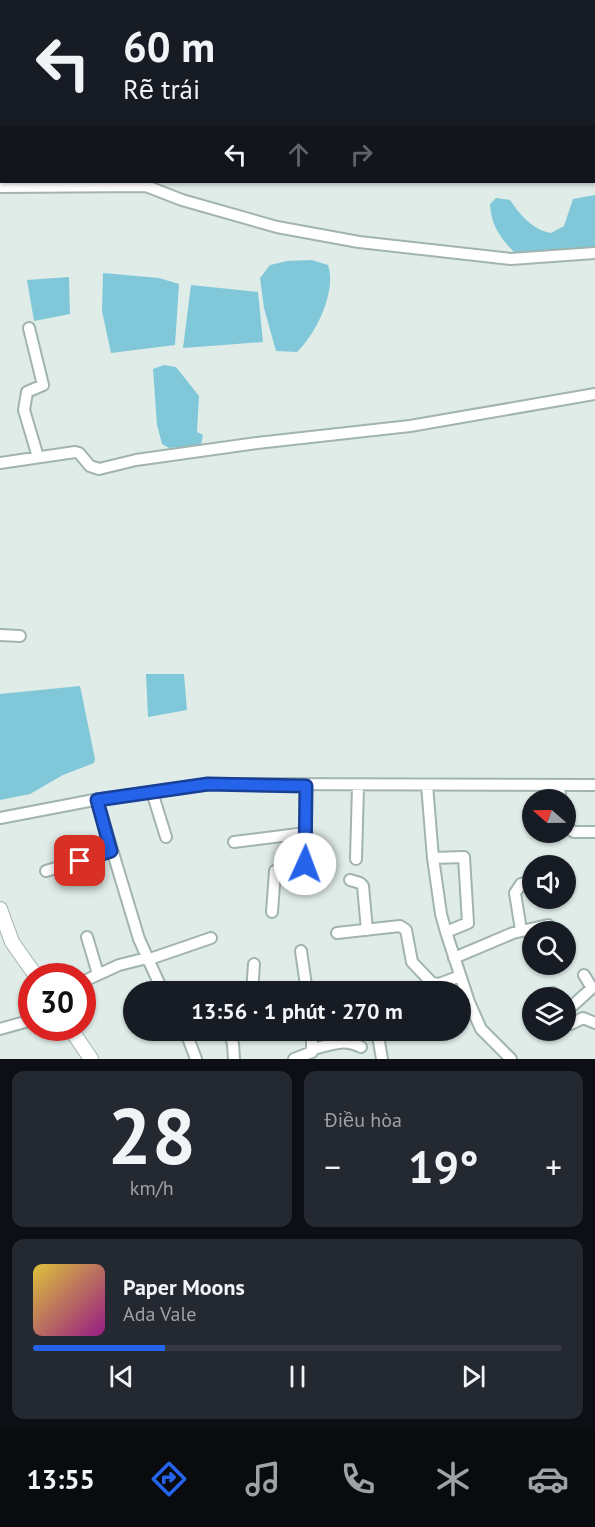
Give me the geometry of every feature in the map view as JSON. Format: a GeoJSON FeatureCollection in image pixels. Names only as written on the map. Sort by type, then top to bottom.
{"type":"FeatureCollection","features":[{"type":"Feature","properties":{"kind":"street"},"geometry":{"type":"LineString","coordinates":[[0,187],[13,184],[146,184],[182,200],[277,227],[358,242],[511,259],[595,253]]}},
{"type":"Feature","properties":{"kind":"street"},"geometry":{"type":"LineString","coordinates":[[29,328],[43,385],[27,392],[24,405],[38,457]]}},
{"type":"Feature","properties":{"kind":"street"},"geometry":{"type":"LineString","coordinates":[[0,463],[78,452],[90,466],[99,469],[136,460],[257,443],[410,426],[595,394]]}},
{"type":"Feature","properties":{"kind":"street"},"geometry":{"type":"LineString","coordinates":[[0,635],[20,636]]}},
{"type":"Feature","properties":{"kind":"street"},"geometry":{"type":"LineString","coordinates":[[0,818],[97,800],[208,784],[595,785]]}},
{"type":"Feature","properties":{"kind":"street"},"geometry":{"type":"LineString","coordinates":[[427,785],[433,858],[441,914],[446,932],[481,1029],[511,1059]]}},
{"type":"Feature","properties":{"kind":"street"},"geometry":{"type":"LineString","coordinates":[[558,785],[559,789]]}},
{"type":"Feature","properties":{"kind":"street"},"geometry":{"type":"LineString","coordinates":[[272,912],[274,873],[277,870],[290,871],[305,864],[306,786]]}},
{"type":"Feature","properties":{"kind":"street"},"geometry":{"type":"LineString","coordinates":[[356,859],[358,786]]}},
{"type":"Feature","properties":{"kind":"street"},"geometry":{"type":"LineString","coordinates":[[152,792],[166,837]]}},
{"type":"Feature","properties":{"kind":"street"},"geometry":{"type":"LineString","coordinates":[[97,800],[111,851],[147,959],[158,981]]}},
{"type":"Feature","properties":{"kind":"street"},"geometry":{"type":"LineString","coordinates":[[576,832],[595,832]]}},
{"type":"Feature","properties":{"kind":"street"},"geometry":{"type":"LineString","coordinates":[[234,842],[306,833]]}},
{"type":"Feature","properties":{"kind":"street"},"geometry":{"type":"LineString","coordinates":[[46,871],[111,851]]}},
{"type":"Feature","properties":{"kind":"street"},"geometry":{"type":"LineString","coordinates":[[433,858],[464,857],[468,923],[446,932]]}},
{"type":"Feature","properties":{"kind":"street"},"geometry":{"type":"LineString","coordinates":[[350,880],[363,886],[367,930]]}},
{"type":"Feature","properties":{"kind":"street"},"geometry":{"type":"LineString","coordinates":[[454,958],[521,930],[515,893],[522,884]]}},
{"type":"Feature","properties":{"kind":"street"},"geometry":{"type":"LineString","coordinates":[[1,914],[12,942],[27,963]]}},
{"type":"Feature","properties":{"kind":"street"},"geometry":{"type":"LineString","coordinates":[[337,933],[403,927],[407,935],[412,962],[432,983],[439,984],[460,976]]}},
{"type":"Feature","properties":{"kind":"street"},"geometry":{"type":"LineString","coordinates":[[87,938],[98,974],[119,965],[147,959],[211,938]]}},
{"type":"Feature","properties":{"kind":"street"},"geometry":{"type":"LineString","coordinates":[[301,951],[305,981]]}},
{"type":"Feature","properties":{"kind":"street"},"geometry":{"type":"LineString","coordinates":[[253,981],[254,964]]}},
{"type":"Feature","properties":{"kind":"street"},"geometry":{"type":"LineString","coordinates":[[576,1001],[592,988],[584,975]]}},
{"type":"Feature","properties":{"kind":"street"},"geometry":{"type":"LineString","coordinates":[[576,1012],[595,1023]]}},
{"type":"Feature","properties":{"kind":"street"},"geometry":{"type":"LineString","coordinates":[[576,1021],[583,1017]]}},
{"type":"Feature","properties":{"kind":"street"},"geometry":{"type":"LineString","coordinates":[[0,1029],[18,1024]]}},
{"type":"Feature","properties":{"kind":"street"},"geometry":{"type":"LineString","coordinates":[[79,1041],[91,1059]]}},
{"type":"Feature","properties":{"kind":"street"},"geometry":{"type":"LineString","coordinates":[[189,1041],[196,1059]]}},
{"type":"Feature","properties":{"kind":"street"},"geometry":{"type":"LineString","coordinates":[[232,1041],[234,1059]]}},
{"type":"Feature","properties":{"kind":"street"},"geometry":{"type":"LineString","coordinates":[[313,1041],[313,1049]]}},
{"type":"Feature","properties":{"kind":"street"},"geometry":{"type":"LineString","coordinates":[[380,1041],[382,1059]]}},
{"type":"Feature","properties":{"kind":"street"},"geometry":{"type":"LineString","coordinates":[[294,1059],[313,1049],[341,1042],[351,1042],[361,1047]]}},
{"type":"Feature","properties":{"kind":"water"},"geometry":{"type":"Polygon","coordinates":[[[595,195],[595,254],[520,258],[499,234],[491,213],[490,204],[496,198],[510,200],[528,221],[538,229],[551,233],[564,226],[573,199],[595,195]]]}},
{"type":"Feature","properties":{"kind":"water"},"geometry":{"type":"Polygon","coordinates":[[[312,260],[328,265],[330,287],[323,312],[311,334],[297,352],[276,351],[264,308],[260,278],[270,265],[287,261],[312,260]]]}},
{"type":"Feature","properties":{"kind":"water"},"geometry":{"type":"Polygon","coordinates":[[[103,273],[159,278],[179,284],[175,345],[111,353],[102,311],[103,273]]]}},
{"type":"Feature","properties":{"kind":"water"},"geometry":{"type":"Polygon","coordinates":[[[69,277],[70,314],[34,321],[27,280],[69,277]]]}},
{"type":"Feature","properties":{"kind":"water"},"geometry":{"type":"Polygon","coordinates":[[[191,285],[258,292],[263,342],[183,348],[191,285]]]}},
{"type":"Feature","properties":{"kind":"water"},"geometry":{"type":"Polygon","coordinates":[[[164,365],[176,367],[199,396],[197,432],[203,435],[201,445],[169,448],[162,444],[157,425],[153,369],[164,365]]]}},
{"type":"Feature","properties":{"kind":"water"},"geometry":{"type":"Polygon","coordinates":[[[146,674],[184,674],[187,710],[148,717],[146,674]]]}},
{"type":"Feature","properties":{"kind":"water"},"geometry":{"type":"Polygon","coordinates":[[[80,686],[94,763],[63,775],[30,794],[0,800],[0,694],[80,686]]]}},
{"type":"Feature","properties":{"kind":"route"},"geometry":{"type":"LineString","coordinates":[[80,861],[111,851],[97,800],[208,784],[306,786],[305,864]]}}]}
